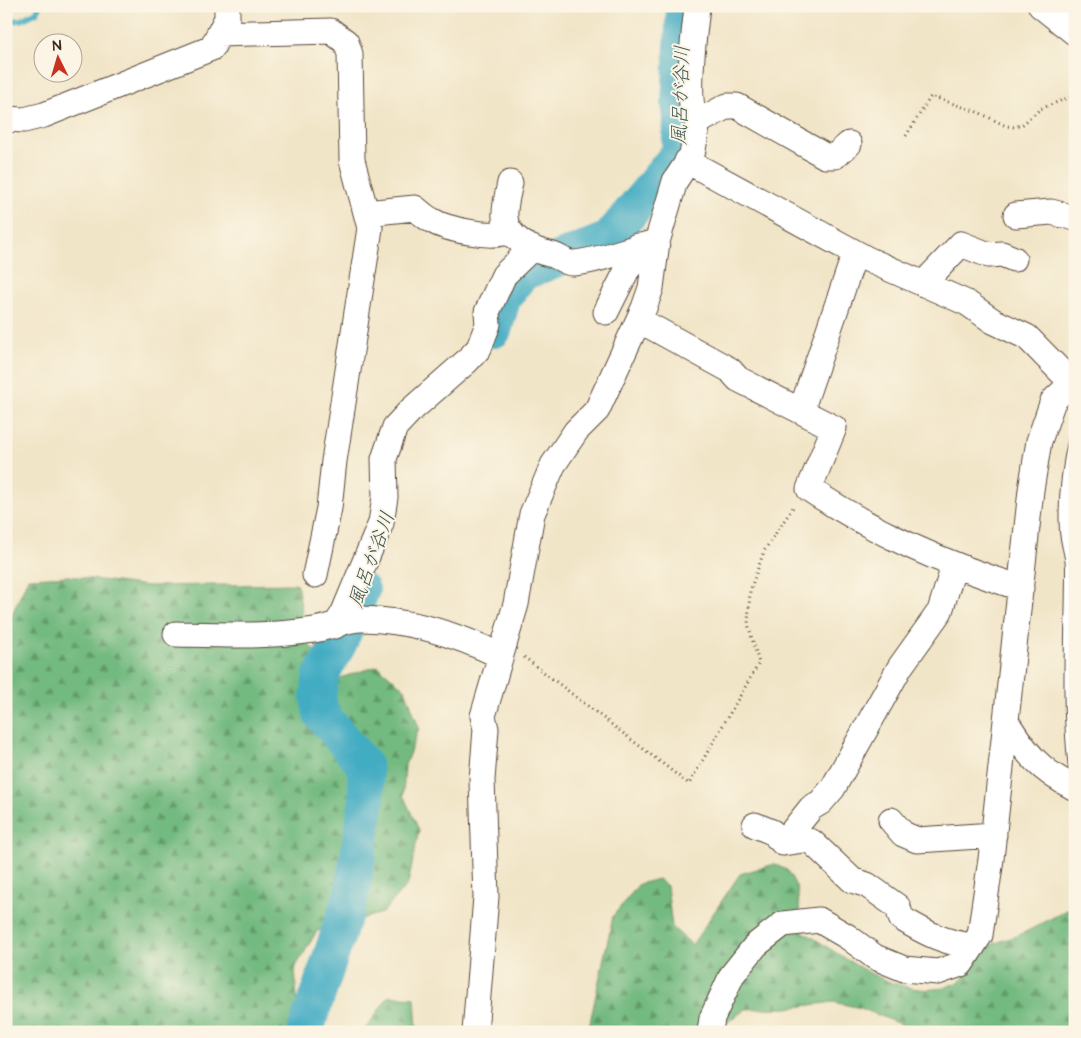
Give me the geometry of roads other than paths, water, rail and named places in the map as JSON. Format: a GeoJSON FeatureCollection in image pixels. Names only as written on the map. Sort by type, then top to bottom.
{"type":"FeatureCollection","features":[{"type":"Feature","properties":{"kind":"street"},"geometry":{"type":"LineString","coordinates":[[6,119],[24,120],[44,115],[212,48],[228,18],[227,6]]}},
{"type":"Feature","properties":{"kind":"street"},"geometry":{"type":"LineString","coordinates":[[697,6],[691,78],[692,115],[698,122]]}},
{"type":"Feature","properties":{"kind":"street"},"geometry":{"type":"LineString","coordinates":[[1041,6],[1075,33]]}},
{"type":"Feature","properties":{"kind":"street"},"geometry":{"type":"LineString","coordinates":[[219,34],[331,31],[346,42],[350,54],[352,160],[370,228],[328,508],[315,575]]}},
{"type":"Feature","properties":{"kind":"street"},"geometry":{"type":"LineString","coordinates":[[698,122],[727,106],[737,106],[825,156],[835,156],[849,144]]}},
{"type":"Feature","properties":{"kind":"street"},"geometry":{"type":"LineString","coordinates":[[606,312],[627,270],[647,244],[675,181],[692,155],[698,122]]}},
{"type":"Feature","properties":{"kind":"street"},"geometry":{"type":"LineString","coordinates":[[688,161],[855,253],[967,303],[993,321],[1027,337],[1074,386],[1053,402],[1039,441],[1031,490],[994,835],[980,935],[961,964],[938,972],[904,969],[875,957],[848,937],[819,920],[784,924],[756,945],[732,975],[712,1018],[710,1032]]}},
{"type":"Feature","properties":{"kind":"street"},"geometry":{"type":"LineString","coordinates":[[510,183],[504,218],[510,231],[522,243],[532,248],[571,264],[593,260],[647,244]]}},
{"type":"Feature","properties":{"kind":"street"},"geometry":{"type":"LineString","coordinates":[[366,213],[415,208],[432,221],[468,232],[492,235],[510,231]]}},
{"type":"Feature","properties":{"kind":"street"},"geometry":{"type":"LineString","coordinates":[[1016,215],[1051,212],[1075,218]]}},
{"type":"Feature","properties":{"kind":"street"},"geometry":{"type":"LineString","coordinates":[[475,1032],[486,897],[482,780],[486,728],[483,716],[526,557],[532,514],[553,465],[576,431],[597,410],[639,320],[651,288],[647,244]]}},
{"type":"Feature","properties":{"kind":"street"},"geometry":{"type":"LineString","coordinates":[[924,284],[961,244],[989,255],[1002,254],[1014,259]]}},
{"type":"Feature","properties":{"kind":"street"},"geometry":{"type":"LineString","coordinates":[[335,626],[343,614],[381,522],[385,497],[384,459],[395,427],[479,348],[488,324],[487,312],[504,276],[532,248]]}},
{"type":"Feature","properties":{"kind":"street"},"geometry":{"type":"LineString","coordinates":[[801,411],[855,253]]}},
{"type":"Feature","properties":{"kind":"street"},"geometry":{"type":"LineString","coordinates":[[639,320],[730,370],[738,378],[834,428],[809,489],[847,514],[886,535],[954,566],[1021,588]]}},
{"type":"Feature","properties":{"kind":"street"},"geometry":{"type":"LineString","coordinates":[[783,843],[811,808],[821,802],[833,788],[900,668],[940,611],[954,566]]}},
{"type":"Feature","properties":{"kind":"street"},"geometry":{"type":"LineString","coordinates":[[176,634],[255,635],[313,630],[359,619],[405,623],[502,651]]}},
{"type":"Feature","properties":{"kind":"street"},"geometry":{"type":"LineString","coordinates":[[1006,720],[1035,761],[1056,778],[1075,788]]}},
{"type":"Feature","properties":{"kind":"street"},"geometry":{"type":"LineString","coordinates":[[891,820],[903,834],[917,840],[994,835]]}},
{"type":"Feature","properties":{"kind":"street"},"geometry":{"type":"LineString","coordinates":[[755,825],[772,832],[783,843]]}},
{"type":"Feature","properties":{"kind":"street"},"geometry":{"type":"LineString","coordinates":[[783,843],[804,840],[812,842],[852,880],[867,885],[898,907],[901,918],[924,933],[945,942],[973,946]]}},
{"type":"Feature","properties":{"kind":"lane"},"geometry":{"type":"LineString","coordinates":[[1075,437],[1068,470],[1065,511],[1066,534],[1072,565],[1072,690],[1075,769]]}},
{"type":"Feature","properties":{"kind":"waterway"},"geometry":{"type":"LineString","coordinates":[[6,21],[21,20],[37,12],[39,6]]}},
{"type":"Feature","properties":{"kind":"waterway","name":"風呂が谷川"},"geometry":{"type":"LineString","coordinates":[[494,330],[503,299],[522,273],[609,239],[679,153],[681,119],[679,103],[684,6]]}},
{"type":"Feature","properties":{"kind":"waterway"},"geometry":{"type":"LineString","coordinates":[[1068,6],[1075,16]]}},
{"type":"Feature","properties":{"kind":"waterway","name":"風呂が谷川"},"geometry":{"type":"LineString","coordinates":[[305,1032],[352,893],[367,799],[364,765],[321,714],[318,696],[321,675],[339,644],[362,590]]}}]}
